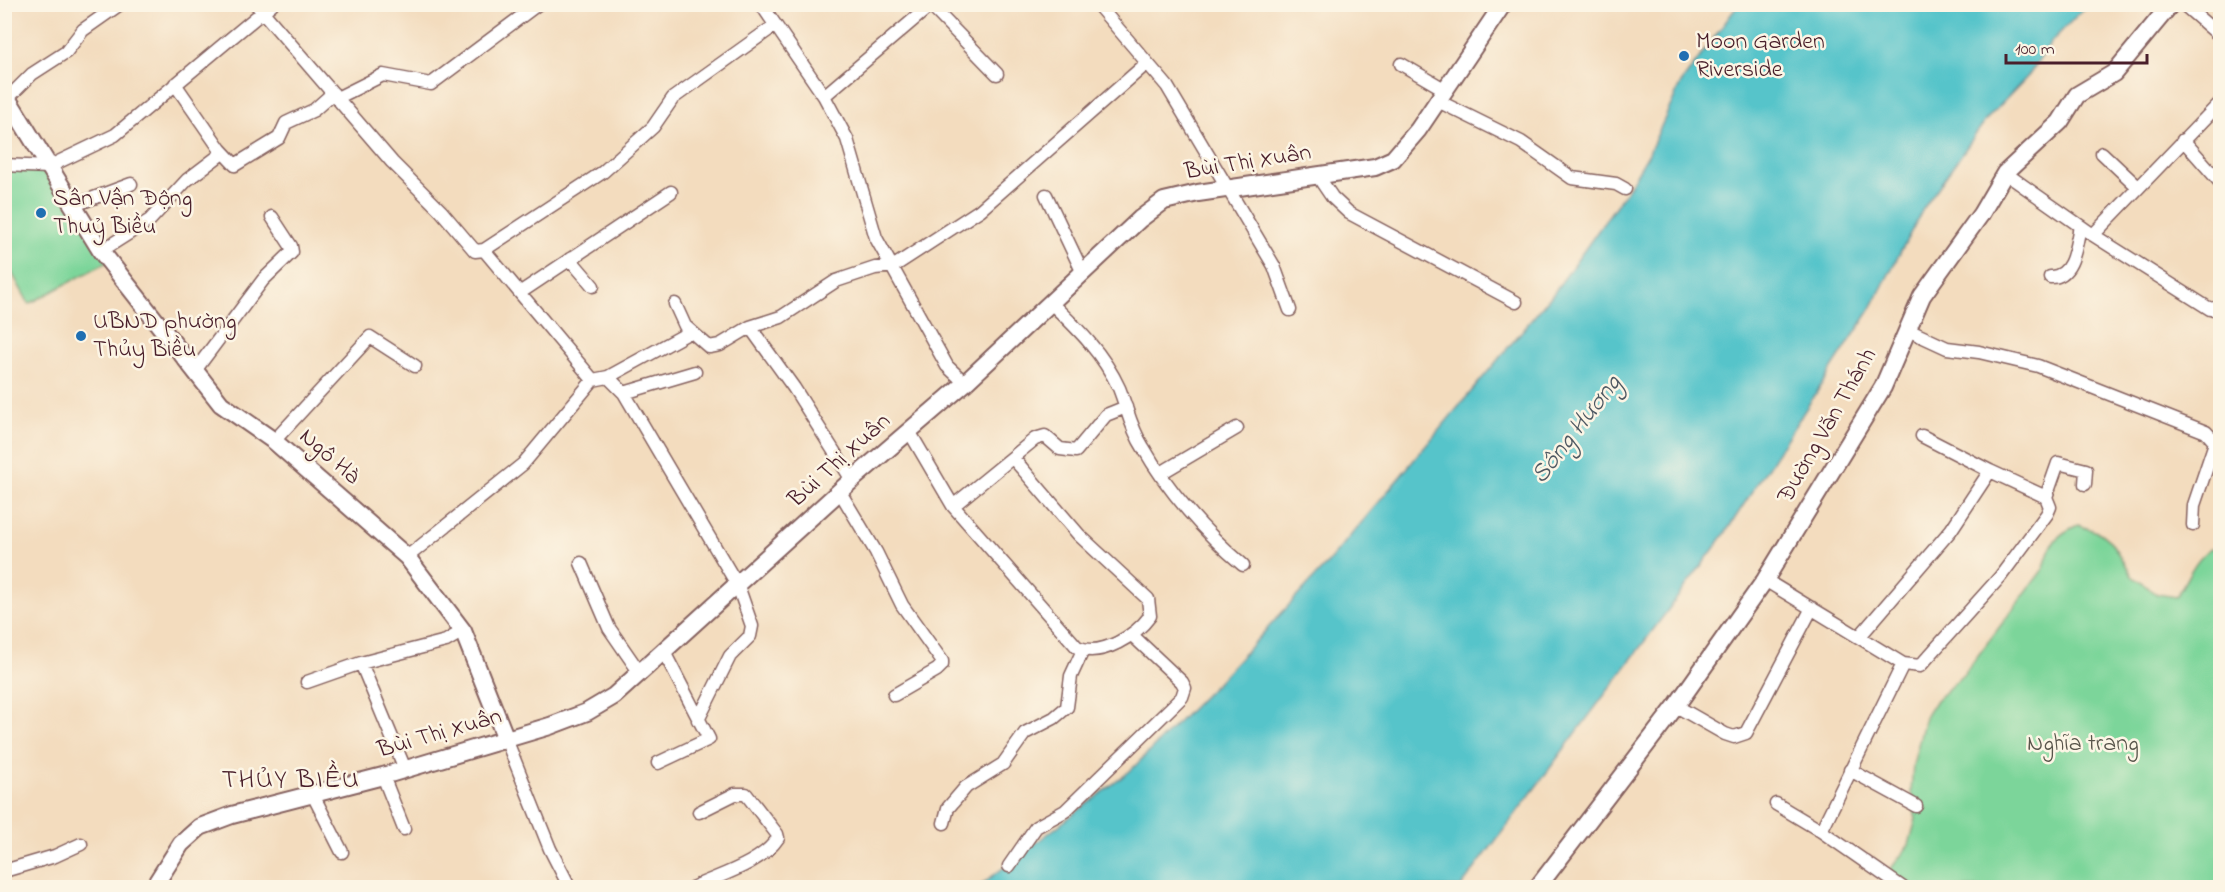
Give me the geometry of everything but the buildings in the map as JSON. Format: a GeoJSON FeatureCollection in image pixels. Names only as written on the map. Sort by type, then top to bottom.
{"type":"FeatureCollection","features":[{"type":"Feature","properties":{"kind":"street"},"geometry":{"type":"LineString","coordinates":[[6,96],[32,74],[66,52],[83,30],[120,4]]}},
{"type":"Feature","properties":{"kind":"street"},"geometry":{"type":"LineString","coordinates":[[176,84],[220,149],[235,165],[279,138],[286,123],[314,110],[335,96],[383,75],[431,84],[538,4]]}},
{"type":"Feature","properties":{"kind":"street"},"geometry":{"type":"LineString","coordinates":[[761,4],[824,96],[848,139],[876,238],[894,266],[947,366],[965,383]]}},
{"type":"Feature","properties":{"kind":"street"},"geometry":{"type":"LineString","coordinates":[[1098,4],[1146,64],[1167,86],[1274,266],[1290,310]]}},
{"type":"Feature","properties":{"kind":"street","name":"Bùi Thị Xuân"},"geometry":{"type":"LineString","coordinates":[[153,888],[181,844],[200,827],[232,815],[383,776],[506,740],[587,712],[614,696],[846,486],[965,383],[1140,219],[1164,201],[1226,188],[1375,167],[1393,159],[1418,130],[1503,4]]}},
{"type":"Feature","properties":{"kind":"street","name":"Đường Văn Thánh"},"geometry":{"type":"LineString","coordinates":[[1537,888],[1676,706],[1765,580],[1882,387],[1922,296],[1981,214],[2005,172],[2060,122],[2077,95],[2114,73],[2171,4]]}},
{"type":"Feature","properties":{"kind":"street"},"geometry":{"type":"LineString","coordinates":[[2183,4],[2220,36]]}},
{"type":"Feature","properties":{"kind":"street"},"geometry":{"type":"LineString","coordinates":[[824,96],[931,5],[997,74]]}},
{"type":"Feature","properties":{"kind":"street"},"geometry":{"type":"LineString","coordinates":[[4,165],[48,167],[115,135],[264,7],[335,96],[476,251],[484,250],[603,172],[653,127],[673,98],[774,26]]}},
{"type":"Feature","properties":{"kind":"street"},"geometry":{"type":"LineString","coordinates":[[675,304],[690,332],[709,347],[720,345],[750,327],[781,317],[836,281],[875,268],[894,266],[980,210],[1146,64]]}},
{"type":"Feature","properties":{"kind":"street"},"geometry":{"type":"LineString","coordinates":[[1401,64],[1440,95],[1521,142],[1572,178],[1616,184],[1625,189]]}},
{"type":"Feature","properties":{"kind":"street","name":"Ngô Hà"},"geometry":{"type":"LineString","coordinates":[[6,96],[101,251],[221,404],[274,441],[406,557],[463,631],[550,849],[570,888]]}},
{"type":"Feature","properties":{"kind":"street"},"geometry":{"type":"LineString","coordinates":[[2093,235],[2220,103]]}},
{"type":"Feature","properties":{"kind":"street"},"geometry":{"type":"LineString","coordinates":[[2183,140],[2220,182]]}},
{"type":"Feature","properties":{"kind":"street"},"geometry":{"type":"LineString","coordinates":[[101,251],[150,220],[187,180],[218,159],[220,149]]}},
{"type":"Feature","properties":{"kind":"street"},"geometry":{"type":"LineString","coordinates":[[2102,153],[2138,187]]}},
{"type":"Feature","properties":{"kind":"street"},"geometry":{"type":"LineString","coordinates":[[2005,172],[2093,235],[2210,309],[2220,307]]}},
{"type":"Feature","properties":{"kind":"street"},"geometry":{"type":"LineString","coordinates":[[1317,175],[1332,197],[1349,213],[1516,302]]}},
{"type":"Feature","properties":{"kind":"street"},"geometry":{"type":"LineString","coordinates":[[72,206],[131,184]]}},
{"type":"Feature","properties":{"kind":"street"},"geometry":{"type":"LineString","coordinates":[[521,292],[671,192]]}},
{"type":"Feature","properties":{"kind":"street"},"geometry":{"type":"LineString","coordinates":[[1046,195],[1083,273]]}},
{"type":"Feature","properties":{"kind":"street"},"geometry":{"type":"LineString","coordinates":[[194,372],[263,280],[292,252],[291,246],[272,217]]}},
{"type":"Feature","properties":{"kind":"street"},"geometry":{"type":"LineString","coordinates":[[2050,277],[2058,277],[2066,271],[2075,251],[2080,226]]}},
{"type":"Feature","properties":{"kind":"street"},"geometry":{"type":"LineString","coordinates":[[484,250],[593,380]]}},
{"type":"Feature","properties":{"kind":"street"},"geometry":{"type":"LineString","coordinates":[[570,259],[592,286]]}},
{"type":"Feature","properties":{"kind":"street"},"geometry":{"type":"LineString","coordinates":[[1051,303],[1093,343],[1118,387],[1142,446],[1161,473],[1212,537],[1244,565]]}},
{"type":"Feature","properties":{"kind":"street"},"geometry":{"type":"LineString","coordinates":[[750,327],[785,376],[846,486],[902,605],[942,661],[942,665],[937,670],[894,694]]}},
{"type":"Feature","properties":{"kind":"street"},"geometry":{"type":"LineString","coordinates":[[1908,330],[1947,348],[2038,366],[2206,432],[2214,441],[2214,447],[2194,506],[2193,525]]}},
{"type":"Feature","properties":{"kind":"street"},"geometry":{"type":"LineString","coordinates":[[406,557],[523,464],[593,380],[608,377],[690,332]]}},
{"type":"Feature","properties":{"kind":"street"},"geometry":{"type":"LineString","coordinates":[[274,441],[370,337],[414,366]]}},
{"type":"Feature","properties":{"kind":"street"},"geometry":{"type":"LineString","coordinates":[[624,393],[695,372]]}},
{"type":"Feature","properties":{"kind":"street"},"geometry":{"type":"LineString","coordinates":[[608,377],[624,393],[738,586],[752,626],[750,636],[730,657],[698,720]]}},
{"type":"Feature","properties":{"kind":"street"},"geometry":{"type":"LineString","coordinates":[[953,506],[1040,436],[1049,439],[1060,449],[1076,451],[1106,415],[1126,407]]}},
{"type":"Feature","properties":{"kind":"street"},"geometry":{"type":"LineString","coordinates":[[1161,473],[1237,428]]}},
{"type":"Feature","properties":{"kind":"street"},"geometry":{"type":"LineString","coordinates":[[909,431],[953,506],[1069,639],[1083,650],[1107,646],[1132,635],[1150,615],[1151,605],[1148,599],[1079,535],[1013,458]]}},
{"type":"Feature","properties":{"kind":"street"},"geometry":{"type":"LineString","coordinates":[[1922,436],[2046,497]]}},
{"type":"Feature","properties":{"kind":"street"},"geometry":{"type":"LineString","coordinates":[[1765,580],[1903,664],[1920,666],[1976,605],[2047,514],[2050,507],[2046,497],[2058,463],[2086,470],[2085,484]]}},
{"type":"Feature","properties":{"kind":"street"},"geometry":{"type":"LineString","coordinates":[[1860,636],[1951,530],[1990,471]]}},
{"type":"Feature","properties":{"kind":"street"},"geometry":{"type":"LineString","coordinates":[[581,563],[609,628],[640,673]]}},
{"type":"Feature","properties":{"kind":"street"},"geometry":{"type":"LineString","coordinates":[[1676,706],[1725,734],[1734,737],[1746,733],[1812,608]]}},
{"type":"Feature","properties":{"kind":"street"},"geometry":{"type":"LineString","coordinates":[[307,682],[360,663],[446,641],[463,631]]}},
{"type":"Feature","properties":{"kind":"street"},"geometry":{"type":"LineString","coordinates":[[1009,866],[1036,827],[1065,811],[1182,697],[1185,688],[1182,682],[1132,635]]}},
{"type":"Feature","properties":{"kind":"street"},"geometry":{"type":"LineString","coordinates":[[944,823],[948,808],[966,787],[1003,764],[1025,733],[1054,718],[1067,707],[1071,676],[1083,650]]}},
{"type":"Feature","properties":{"kind":"street"},"geometry":{"type":"LineString","coordinates":[[658,764],[708,741],[664,652]]}},
{"type":"Feature","properties":{"kind":"street"},"geometry":{"type":"LineString","coordinates":[[360,663],[405,769]]}},
{"type":"Feature","properties":{"kind":"street"},"geometry":{"type":"LineString","coordinates":[[1821,831],[1903,664]]}},
{"type":"Feature","properties":{"kind":"street"},"geometry":{"type":"LineString","coordinates":[[1850,770],[1916,806]]}},
{"type":"Feature","properties":{"kind":"street"},"geometry":{"type":"LineString","coordinates":[[383,776],[404,829]]}},
{"type":"Feature","properties":{"kind":"street"},"geometry":{"type":"LineString","coordinates":[[692,888],[755,858],[770,849],[778,838],[746,794],[735,794],[699,812]]}},
{"type":"Feature","properties":{"kind":"street"},"geometry":{"type":"LineString","coordinates":[[313,795],[342,852]]}},
{"type":"Feature","properties":{"kind":"street"},"geometry":{"type":"LineString","coordinates":[[1776,804],[1821,831],[1903,888]]}},
{"type":"Feature","properties":{"kind":"street"},"geometry":{"type":"LineString","coordinates":[[4,871],[55,856],[81,844]]}},
{"type":"Feature","properties":{"kind":"green space","name":"Sân Vận Động Thuỷ Biều"},"geometry":{"type":"Polygon","coordinates":[[[4,165],[48,167],[109,261],[29,304],[5,260],[4,165]]]}},
{"type":"Feature","properties":{"kind":"green space","name":"Nghĩa trang"},"geometry":{"type":"Polygon","coordinates":[[[2078,525],[2100,533],[2111,542],[2132,576],[2157,594],[2176,597],[2200,558],[2211,548],[2220,550],[2220,887],[2073,888],[2062,881],[2039,888],[1876,888],[1909,845],[1916,819],[1911,792],[1913,765],[1925,717],[1936,700],[1964,674],[2044,568],[2051,546],[2064,533],[2078,525]]]}},
{"type":"Feature","properties":{"kind":"water","name":"Sông Hương"},"geometry":{"type":"Polygon","coordinates":[[[1738,5],[2087,5],[2052,41],[2029,75],[1985,121],[1923,209],[1870,310],[1724,535],[1461,887],[977,888],[1130,771],[1218,682],[1326,565],[1553,294],[1627,190],[1648,155],[1681,83],[1738,5]]]}},
{"type":"Feature","properties":{"kind":"place","name":"Moon Garden Riverside"},"geometry":{"type":"Point","coordinates":[1684,56]}},
{"type":"Feature","properties":{"kind":"place","name":"Sân Vận Động Thuỷ Biều"},"geometry":{"type":"Point","coordinates":[41,213]}},
{"type":"Feature","properties":{"kind":"place","name":"UBND phường Thủy Biều"},"geometry":{"type":"Point","coordinates":[81,336]}},
{"type":"Feature","properties":{"kind":"district","name":"THỦY BIỀU"},"geometry":{"type":"Point","coordinates":[291,780]}}]}
